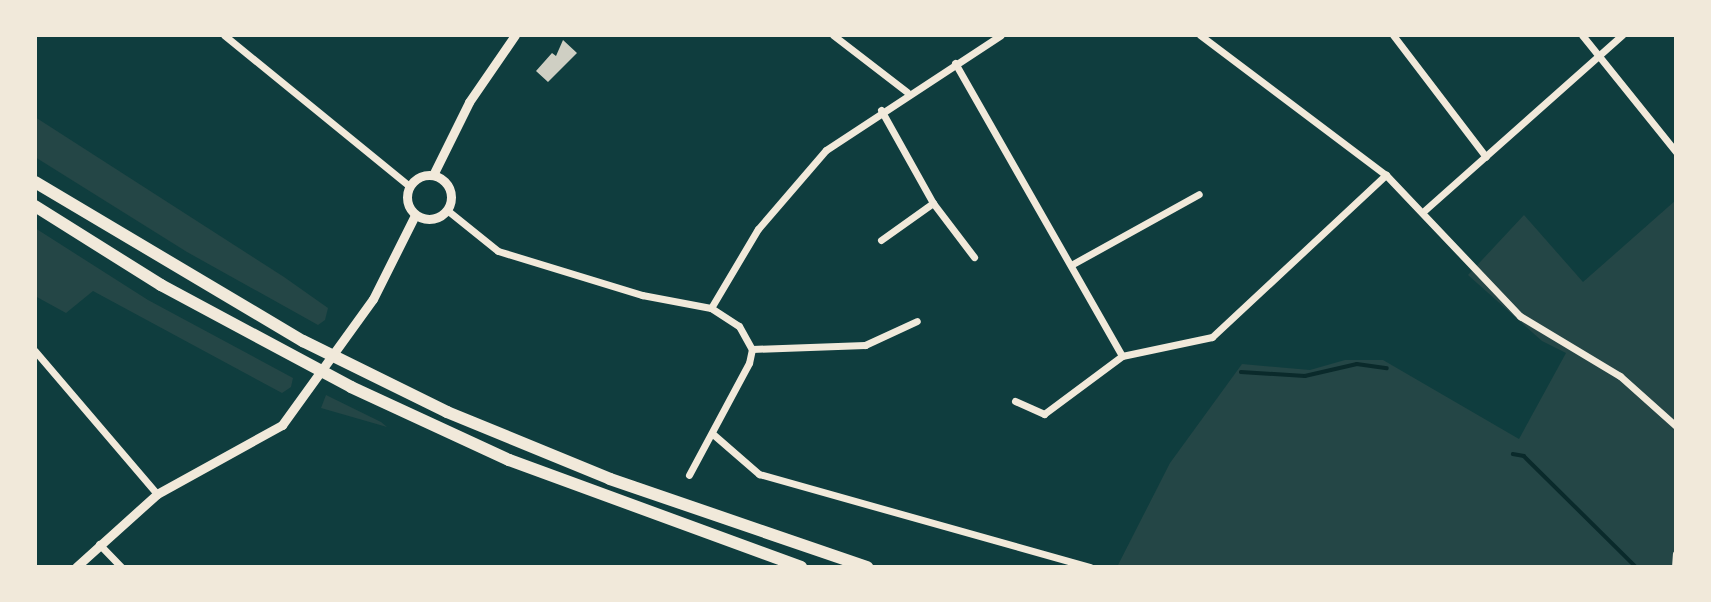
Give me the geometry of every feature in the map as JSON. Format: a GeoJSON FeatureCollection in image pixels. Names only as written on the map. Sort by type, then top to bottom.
{"type":"FeatureCollection","features":[{"type":"Feature","properties":{"kind":"highway"},"geometry":{"type":"LineString","coordinates":[[35,183],[303,341],[361,370],[610,479],[867,567]]}},
{"type":"Feature","properties":{"kind":"highway"},"geometry":{"type":"LineString","coordinates":[[35,206],[292,358],[351,387],[509,460],[801,567]]}},
{"type":"Feature","properties":{"kind":"street"},"geometry":{"type":"LineString","coordinates":[[224,35],[409,186]]}},
{"type":"Feature","properties":{"kind":"street"},"geometry":{"type":"LineString","coordinates":[[409,186],[433,175],[469,102],[515,35]]}},
{"type":"Feature","properties":{"kind":"street"},"geometry":{"type":"LineString","coordinates":[[833,35],[907,92]]}},
{"type":"Feature","properties":{"kind":"street"},"geometry":{"type":"LineString","coordinates":[[711,308],[781,197],[826,150],[907,92],[1001,35]]}},
{"type":"Feature","properties":{"kind":"street"},"geometry":{"type":"LineString","coordinates":[[1200,35],[1386,175],[1425,209],[1520,316],[1620,376],[1676,426]]}},
{"type":"Feature","properties":{"kind":"street"},"geometry":{"type":"LineString","coordinates":[[1393,35],[1486,157]]}},
{"type":"Feature","properties":{"kind":"street"},"geometry":{"type":"LineString","coordinates":[[1582,35],[1676,152]]}},
{"type":"Feature","properties":{"kind":"street"},"geometry":{"type":"LineString","coordinates":[[1425,209],[1622,35]]}},
{"type":"Feature","properties":{"kind":"street"},"geometry":{"type":"LineString","coordinates":[[955,63],[1122,356]]}},
{"type":"Feature","properties":{"kind":"street"},"geometry":{"type":"LineString","coordinates":[[881,110],[933,202],[974,257]]}},
{"type":"Feature","properties":{"kind":"street"},"geometry":{"type":"LineString","coordinates":[[433,175],[450,189],[447,211]]}},
{"type":"Feature","properties":{"kind":"street"},"geometry":{"type":"LineString","coordinates":[[1015,401],[1044,414],[1122,356],[1212,337],[1386,175]]}},
{"type":"Feature","properties":{"kind":"street"},"geometry":{"type":"LineString","coordinates":[[409,186],[408,205],[415,215],[429,220],[447,211]]}},
{"type":"Feature","properties":{"kind":"street"},"geometry":{"type":"LineString","coordinates":[[1072,265],[1199,194]]}},
{"type":"Feature","properties":{"kind":"street"},"geometry":{"type":"LineString","coordinates":[[881,240],[933,202]]}},
{"type":"Feature","properties":{"kind":"street"},"geometry":{"type":"LineString","coordinates":[[447,211],[478,238],[516,258],[711,308],[739,326],[752,349]]}},
{"type":"Feature","properties":{"kind":"street"},"geometry":{"type":"LineString","coordinates":[[76,567],[157,494],[282,425],[373,299],[415,215]]}},
{"type":"Feature","properties":{"kind":"street"},"geometry":{"type":"LineString","coordinates":[[752,349],[865,345],[917,321]]}},
{"type":"Feature","properties":{"kind":"street"},"geometry":{"type":"LineString","coordinates":[[689,475],[713,435],[752,349]]}},
{"type":"Feature","properties":{"kind":"street"},"geometry":{"type":"LineString","coordinates":[[35,351],[157,494]]}},
{"type":"Feature","properties":{"kind":"street"},"geometry":{"type":"LineString","coordinates":[[713,435],[758,474],[1090,567]]}},
{"type":"Feature","properties":{"kind":"street"},"geometry":{"type":"LineString","coordinates":[[99,544],[121,567]]}},
{"type":"Feature","properties":{"kind":"street"},"geometry":{"type":"LineString","coordinates":[[1675,567],[1676,554]]}},
{"type":"Feature","properties":{"kind":"shaded area"},"geometry":{"type":"Polygon","coordinates":[[[35,117],[284,277],[328,308],[325,320],[318,325],[187,252],[35,157],[35,117]]]}},
{"type":"Feature","properties":{"kind":"shaded area"},"geometry":{"type":"Polygon","coordinates":[[[1676,200],[1676,567],[1117,567],[1170,463],[1242,364],[1310,370],[1345,360],[1383,360],[1519,439],[1566,353],[1542,341],[1468,275],[1524,215],[1583,282],[1676,200]]]}},
{"type":"Feature","properties":{"kind":"shaded area"},"geometry":{"type":"Polygon","coordinates":[[[35,228],[148,300],[293,378],[291,387],[282,393],[93,291],[66,313],[35,296],[35,228]]]}},
{"type":"Feature","properties":{"kind":"shaded area"},"geometry":{"type":"Polygon","coordinates":[[[326,395],[381,422],[387,427],[321,408],[326,395]]]}},
{"type":"Feature","properties":{"kind":"building"},"geometry":{"type":"Polygon","coordinates":[[[563,40],[577,53],[548,82],[536,71],[552,53],[556,56],[563,40]]]}},
{"type":"Feature","properties":{"kind":"waterway"},"geometry":{"type":"LineString","coordinates":[[1241,372],[1305,376],[1357,364],[1387,368]]}},
{"type":"Feature","properties":{"kind":"waterway"},"geometry":{"type":"LineString","coordinates":[[1513,454],[1524,456],[1636,567]]}}]}
